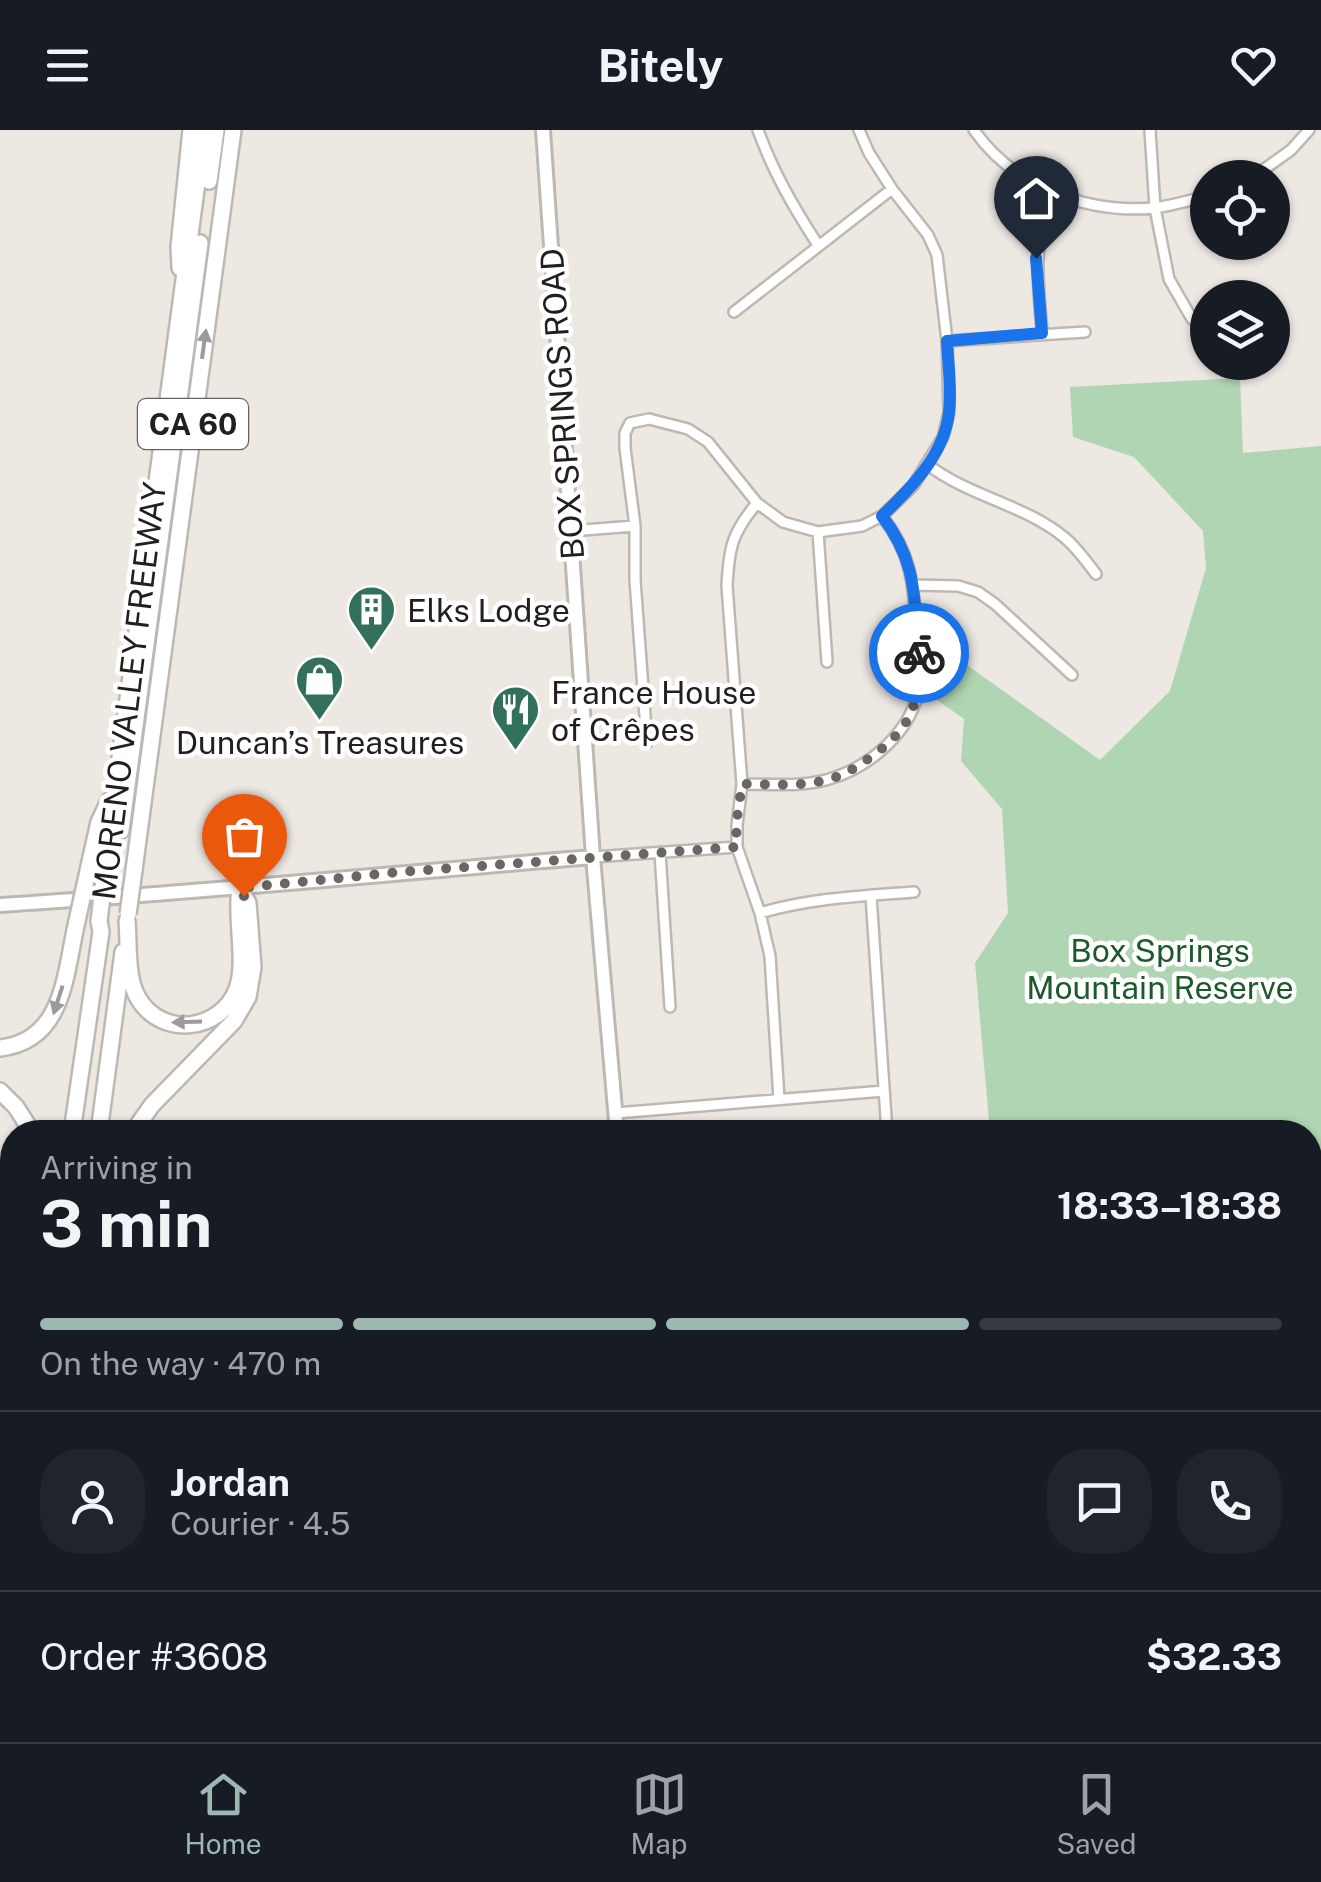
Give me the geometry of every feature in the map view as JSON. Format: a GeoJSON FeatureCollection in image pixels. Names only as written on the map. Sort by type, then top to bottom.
{"type":"FeatureCollection","features":[{"type":"Feature","properties":{"kind":"highway"},"geometry":{"type":"LineString","coordinates":[[181,292],[179,247],[192,130]]}},
{"type":"Feature","properties":{"kind":"highway","name":"MORENO VALLEY FREEWAY"},"geometry":{"type":"LineString","coordinates":[[74,1120],[103,924],[103,871],[204,130]]}},
{"type":"Feature","properties":{"kind":"highway"},"geometry":{"type":"LineString","coordinates":[[0,1048],[26,1042],[40,1034],[50,1021],[77,921],[103,871],[216,130]]}},
{"type":"Feature","properties":{"kind":"highway","name":"MORENO VALLEY FREEWAY"},"geometry":{"type":"LineString","coordinates":[[101,1120],[233,130]]}},
{"type":"Feature","properties":{"kind":"highway"},"geometry":{"type":"LineString","coordinates":[[127,918],[131,976],[140,1002],[162,1020],[198,1024],[230,1004],[240,981],[240,888]]}},
{"type":"Feature","properties":{"kind":"highway"},"geometry":{"type":"LineString","coordinates":[[141,1120],[234,1021],[248,997],[253,966],[248,903],[240,888]]}},
{"type":"Feature","properties":{"kind":"highway"},"geometry":{"type":"LineString","coordinates":[[0,1091],[24,1120]]}},
{"type":"Feature","properties":{"kind":"main road","name":"BOX SPRINGS ROAD"},"geometry":{"type":"LineString","coordinates":[[543,130],[593,857],[616,1120]]}},
{"type":"Feature","properties":{"kind":"main road"},"geometry":{"type":"LineString","coordinates":[[0,906],[593,857]]}},
{"type":"Feature","properties":{"kind":"street"},"geometry":{"type":"LineString","coordinates":[[758,130],[787,197],[818,246]]}},
{"type":"Feature","properties":{"kind":"street"},"geometry":{"type":"LineString","coordinates":[[646,742],[635,526],[625,448],[630,424],[649,419],[688,429],[708,442],[757,503],[783,522],[818,532],[862,526],[882,516],[913,486],[942,437],[949,412],[947,341],[937,255],[928,234],[892,190],[859,130]]}},
{"type":"Feature","properties":{"kind":"street"},"geometry":{"type":"LineString","coordinates":[[974,130],[1006,166],[1052,193],[1108,207],[1155,208],[1190,200]]}},
{"type":"Feature","properties":{"kind":"street"},"geometry":{"type":"LineString","coordinates":[[1150,130],[1155,208],[1169,279],[1190,316]]}},
{"type":"Feature","properties":{"kind":"street"},"geometry":{"type":"LineString","coordinates":[[1278,160],[1309,130]]}},
{"type":"Feature","properties":{"kind":"street"},"geometry":{"type":"LineString","coordinates":[[734,312],[892,190]]}},
{"type":"Feature","properties":{"kind":"street"},"geometry":{"type":"LineString","coordinates":[[1042,333],[1036,258],[1052,193]]}},
{"type":"Feature","properties":{"kind":"street"},"geometry":{"type":"LineString","coordinates":[[947,341],[1084,332]]}},
{"type":"Feature","properties":{"kind":"street"},"geometry":{"type":"LineString","coordinates":[[928,464],[963,488],[1043,523],[1075,547],[1096,574]]}},
{"type":"Feature","properties":{"kind":"street"},"geometry":{"type":"LineString","coordinates":[[757,503],[740,522],[733,538],[727,586],[742,784],[737,847],[770,956],[779,1099]]}},
{"type":"Feature","properties":{"kind":"street"},"geometry":{"type":"LineString","coordinates":[[742,784],[808,784],[828,780],[849,772],[890,742],[905,725],[919,684],[914,585],[903,546],[882,516]]}},
{"type":"Feature","properties":{"kind":"street"},"geometry":{"type":"LineString","coordinates":[[570,530],[635,526]]}},
{"type":"Feature","properties":{"kind":"street"},"geometry":{"type":"LineString","coordinates":[[818,532],[827,662]]}},
{"type":"Feature","properties":{"kind":"street"},"geometry":{"type":"LineString","coordinates":[[914,585],[958,586],[978,592],[1072,674]]}},
{"type":"Feature","properties":{"kind":"street"},"geometry":{"type":"LineString","coordinates":[[593,857],[737,847]]}},
{"type":"Feature","properties":{"kind":"street"},"geometry":{"type":"LineString","coordinates":[[660,853],[670,1006]]}},
{"type":"Feature","properties":{"kind":"street"},"geometry":{"type":"LineString","coordinates":[[760,913],[819,899],[914,892]]}},
{"type":"Feature","properties":{"kind":"street"},"geometry":{"type":"LineString","coordinates":[[871,896],[886,1120]]}},
{"type":"Feature","properties":{"kind":"street"},"geometry":{"type":"LineString","coordinates":[[616,1112],[884,1091]]}},
{"type":"Feature","properties":{"kind":"green space","name":"Box Springs Mountain Reserve"},"geometry":{"type":"Polygon","coordinates":[[[1240,380],[1243,453],[1321,446],[1321,1120],[989,1120],[975,963],[1008,913],[1002,809],[961,761],[964,719],[933,697],[932,659],[960,660],[1100,760],[1170,691],[1206,568],[1203,531],[1134,457],[1073,437],[1070,387],[1240,380]]]}},
{"type":"Feature","properties":{"kind":"way so far"},"geometry":{"type":"LineString","coordinates":[[244,896],[240,888],[737,847],[742,784],[808,784],[828,780],[849,772],[890,742],[905,725],[914,706],[919,653]]}},
{"type":"Feature","properties":{"kind":"place","name":"Elks Lodge"},"geometry":{"type":"Point","coordinates":[372,652]}},
{"type":"Feature","properties":{"kind":"place","name":"Duncan’s Treasures"},"geometry":{"type":"Point","coordinates":[320,722]}},
{"type":"Feature","properties":{"kind":"place","name":"France House of Crêpes"},"geometry":{"type":"Point","coordinates":[516,752]}},
{"type":"Feature","properties":{"kind":"route"},"geometry":{"type":"LineString","coordinates":[[919,653],[910,564],[903,546],[882,516],[913,486],[942,437],[949,412],[947,341],[1042,333],[1036,258]]}}]}
